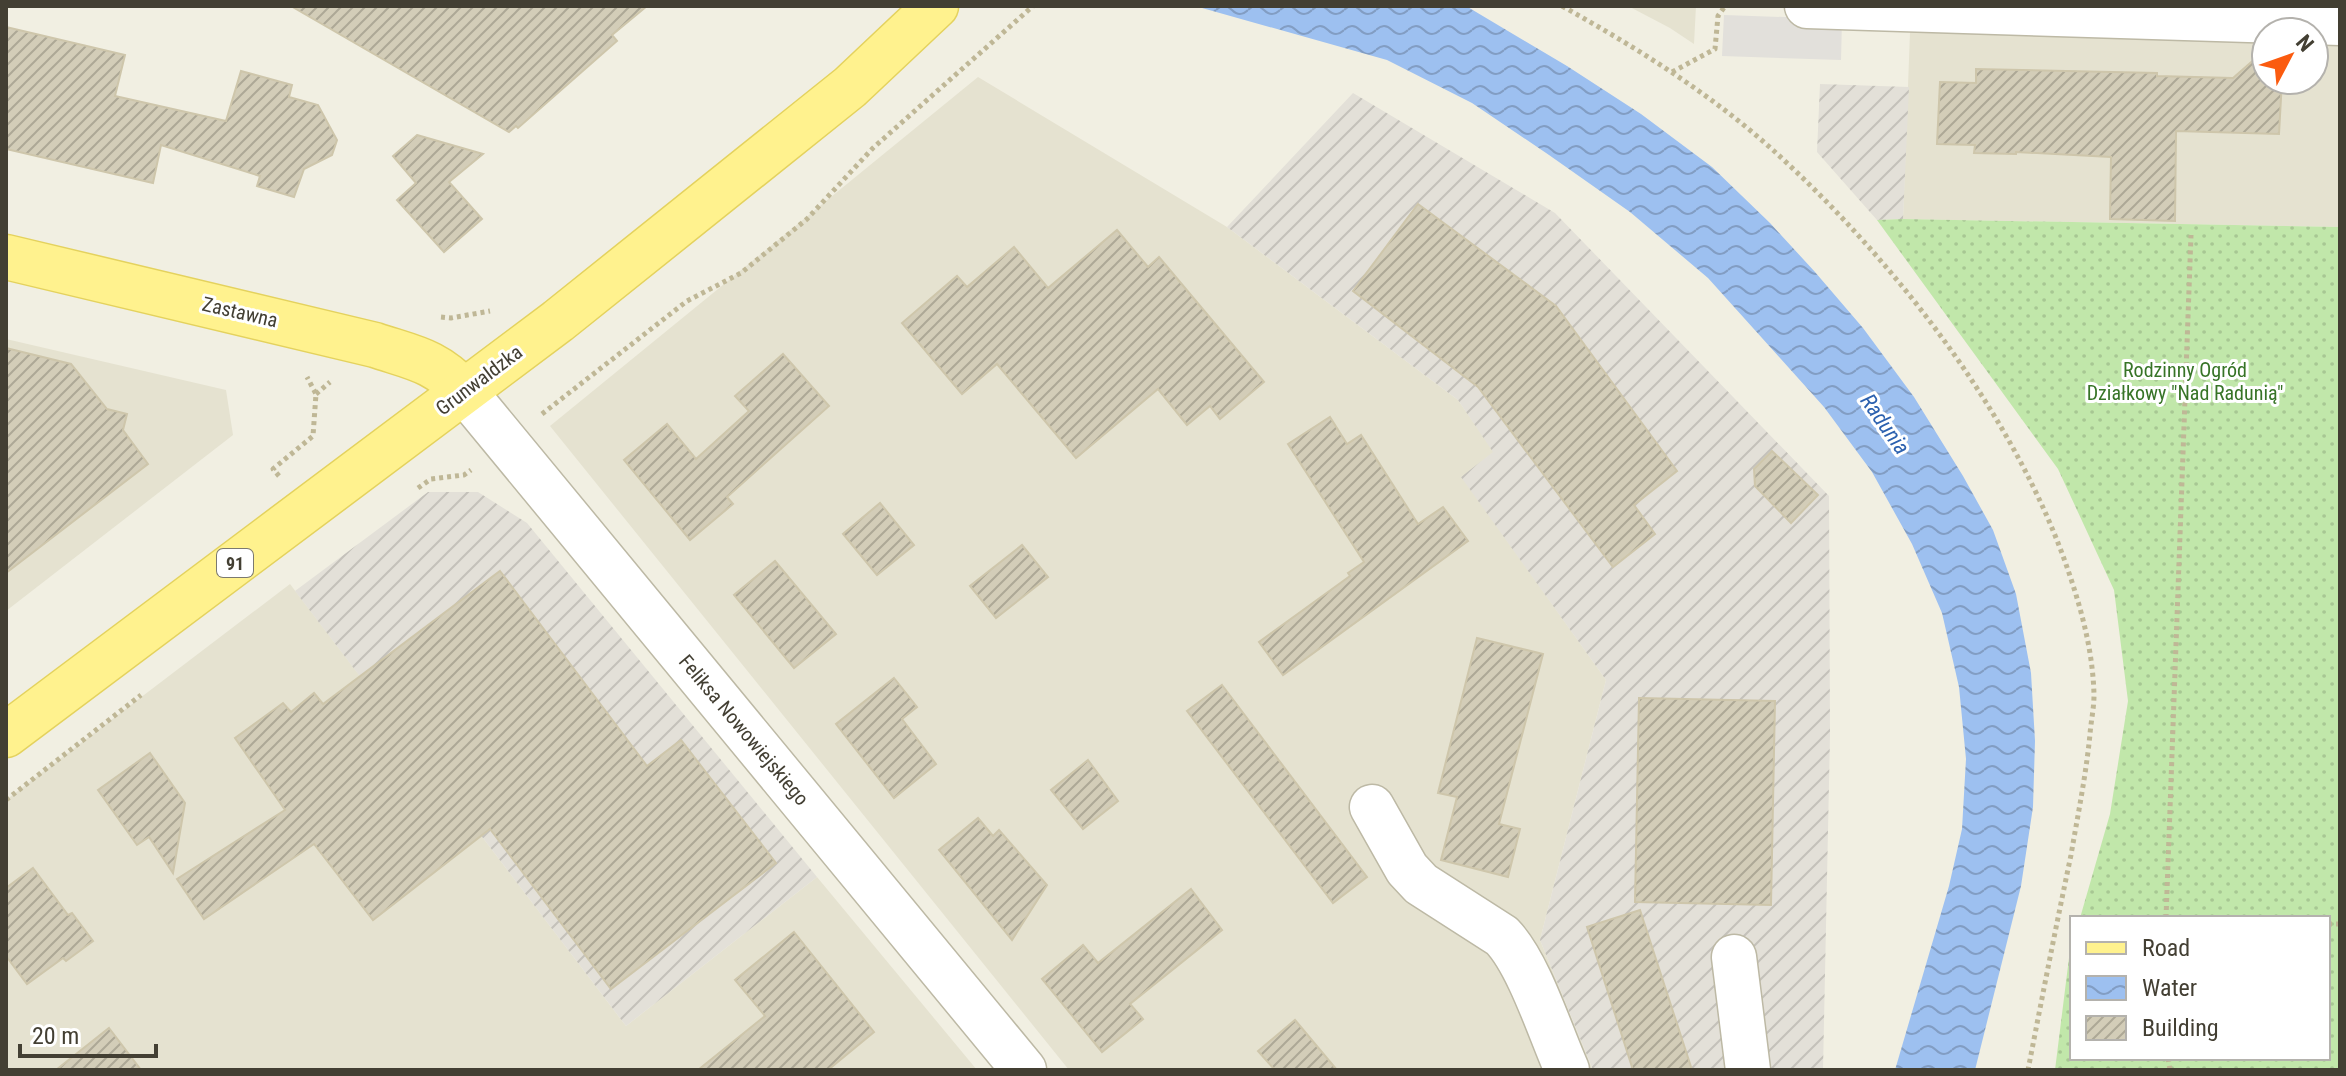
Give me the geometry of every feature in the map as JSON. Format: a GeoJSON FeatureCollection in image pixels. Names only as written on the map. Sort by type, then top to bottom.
{"type":"FeatureCollection","features":[{"type":"Feature","properties":{"kind":"main road","name":"Grunwaldzka"},"geometry":{"type":"LineString","coordinates":[[6,735],[558,321],[850,87],[936,6]]}},
{"type":"Feature","properties":{"kind":"main road","name":"Zastawna"},"geometry":{"type":"LineString","coordinates":[[6,257],[375,345],[430,363],[448,374],[464,391]]}},
{"type":"Feature","properties":{"kind":"street"},"geometry":{"type":"LineString","coordinates":[[1807,6],[2340,23]]}},
{"type":"Feature","properties":{"kind":"street","name":"Feliksa Nowowiejskiego"},"geometry":{"type":"LineString","coordinates":[[464,391],[1024,1070]]}},
{"type":"Feature","properties":{"kind":"street"},"geometry":{"type":"LineString","coordinates":[[1372,807],[1407,869],[1421,884],[1502,936],[1511,945],[1567,1070]]}},
{"type":"Feature","properties":{"kind":"street"},"geometry":{"type":"LineString","coordinates":[[1734,957],[1748,1070]]}},
{"type":"Feature","properties":{"kind":"path"},"geometry":{"type":"LineString","coordinates":[[1011,25],[1033,6]]}},
{"type":"Feature","properties":{"kind":"path"},"geometry":{"type":"LineString","coordinates":[[1562,6],[1672,72],[1721,108],[1773,150],[1842,217],[1902,286],[1960,365],[2017,454],[2056,532],[2086,623],[2094,696],[2086,775],[2028,1070]]}},
{"type":"Feature","properties":{"kind":"path"},"geometry":{"type":"LineString","coordinates":[[1672,72],[1715,49],[1718,16],[1725,6]]}},
{"type":"Feature","properties":{"kind":"path"},"geometry":{"type":"LineString","coordinates":[[2166,916],[2191,235]]}},
{"type":"Feature","properties":{"kind":"shaded area"},"geometry":{"type":"Polygon","coordinates":[[[1628,6],[1696,6],[1694,44],[1670,28],[1628,6]]]}},
{"type":"Feature","properties":{"kind":"shaded area"},"geometry":{"type":"Polygon","coordinates":[[[1911,6],[2340,6],[2340,227],[1903,219],[1911,6]]]}},
{"type":"Feature","properties":{"kind":"shaded area"},"geometry":{"type":"Polygon","coordinates":[[[1724,15],[1842,19],[1841,60],[1722,56],[1724,15]]]}},
{"type":"Feature","properties":{"kind":"shaded area"},"geometry":{"type":"Polygon","coordinates":[[[978,77],[1227,227],[1458,400],[1494,452],[1462,477],[1606,680],[1540,940],[1593,1070],[1069,1070],[550,426],[978,77]]]}},
{"type":"Feature","properties":{"kind":"shaded area"},"geometry":{"type":"Polygon","coordinates":[[[1820,84],[1909,87],[1903,219],[1877,220],[1817,152],[1820,84]]]}},
{"type":"Feature","properties":{"kind":"shaded area"},"geometry":{"type":"Polygon","coordinates":[[[1353,93],[1555,213],[1829,496],[1830,735],[1823,1070],[1593,1070],[1540,940],[1606,680],[1461,477],[1493,452],[1458,400],[1227,227],[1353,93]]]}},
{"type":"Feature","properties":{"kind":"shaded area"},"geometry":{"type":"Polygon","coordinates":[[[6,339],[226,390],[233,435],[6,611],[6,339]]]}},
{"type":"Feature","properties":{"kind":"shaded area"},"geometry":{"type":"Polygon","coordinates":[[[428,492],[478,492],[527,523],[817,877],[626,1026],[295,591],[428,492]]]}},
{"type":"Feature","properties":{"kind":"shaded area"},"geometry":{"type":"Polygon","coordinates":[[[290,584],[626,1026],[817,877],[977,1070],[6,1070],[6,800],[290,584]]]}},
{"type":"Feature","properties":{"kind":"green space","name":"Rodzinny Ogród Działkowy \"Nad Radunią\""},"geometry":{"type":"Polygon","coordinates":[[[1877,220],[2340,227],[2340,1070],[2055,1070],[2070,954],[2070,1060],[2330,1060],[2330,916],[2081,916],[2110,814],[2128,701],[2114,590],[2058,469],[1877,220]]]}},
{"type":"Feature","properties":{"kind":"water","name":"Radunia"},"geometry":{"type":"Polygon","coordinates":[[[1195,6],[1466,6],[1641,114],[1712,167],[1815,272],[1863,328],[1914,397],[1993,530],[2016,594],[2031,673],[2035,741],[2033,807],[2021,886],[1975,1070],[1895,1070],[1949,886],[1962,829],[1966,759],[1959,687],[1942,613],[1912,544],[1872,472],[1824,407],[1708,278],[1630,212],[1549,155],[1472,103],[1387,60],[1195,6]]]}},
{"type":"Feature","properties":{"kind":"building"},"geometry":{"type":"Polygon","coordinates":[[[291,6],[647,6],[612,35],[617,41],[518,128],[516,126],[509,132],[291,6]]]}},
{"type":"Feature","properties":{"kind":"building"},"geometry":{"type":"Polygon","coordinates":[[[6,27],[125,55],[115,96],[226,121],[241,71],[292,85],[289,97],[318,105],[337,140],[332,155],[304,169],[294,197],[257,186],[260,176],[161,145],[153,183],[6,149],[6,27]]]}},
{"type":"Feature","properties":{"kind":"building"},"geometry":{"type":"Polygon","coordinates":[[[2250,63],[2250,96],[2281,96],[2279,134],[2176,131],[2175,221],[2110,219],[2111,157],[1974,153],[1975,145],[1937,144],[1940,82],[1976,83],[1976,69],[2233,78],[2250,63]]]}},
{"type":"Feature","properties":{"kind":"building"},"geometry":{"type":"Polygon","coordinates":[[[417,135],[483,154],[449,182],[482,219],[444,252],[397,200],[416,183],[393,156],[417,135]]]}},
{"type":"Feature","properties":{"kind":"building"},"geometry":{"type":"Polygon","coordinates":[[[1418,204],[1556,306],[1677,471],[1634,505],[1655,534],[1613,567],[1478,387],[1353,291],[1418,204]]]}},
{"type":"Feature","properties":{"kind":"building"},"geometry":{"type":"Polygon","coordinates":[[[1117,230],[1148,267],[1159,257],[1264,382],[1220,419],[1210,406],[1187,425],[1158,389],[1076,458],[997,364],[962,394],[902,323],[957,276],[967,287],[1014,247],[1048,288],[1117,230]]]}},
{"type":"Feature","properties":{"kind":"building"},"geometry":{"type":"Polygon","coordinates":[[[6,348],[71,364],[107,409],[127,414],[123,430],[148,464],[6,573],[6,348]]]}},
{"type":"Feature","properties":{"kind":"building"},"geometry":{"type":"Polygon","coordinates":[[[783,354],[829,406],[727,497],[733,504],[690,540],[624,460],[667,424],[696,459],[749,411],[735,396],[783,354]]]}},
{"type":"Feature","properties":{"kind":"building"},"geometry":{"type":"Polygon","coordinates":[[[1330,417],[1347,444],[1361,435],[1418,524],[1443,507],[1468,541],[1283,675],[1259,642],[1350,576],[1348,573],[1364,562],[1288,444],[1330,417]]]}},
{"type":"Feature","properties":{"kind":"building"},"geometry":{"type":"Polygon","coordinates":[[[1772,451],[1818,495],[1791,523],[1755,486],[1754,469],[1772,451]]]}},
{"type":"Feature","properties":{"kind":"building"},"geometry":{"type":"Polygon","coordinates":[[[880,503],[914,545],[877,575],[843,534],[880,503]]]}},
{"type":"Feature","properties":{"kind":"building"},"geometry":{"type":"Polygon","coordinates":[[[1022,545],[1048,577],[996,618],[970,586],[1022,545]]]}},
{"type":"Feature","properties":{"kind":"building"},"geometry":{"type":"Polygon","coordinates":[[[775,561],[836,634],[794,668],[734,595],[775,561]]]}},
{"type":"Feature","properties":{"kind":"building"},"geometry":{"type":"Polygon","coordinates":[[[500,571],[647,766],[681,740],[776,863],[611,989],[490,829],[373,920],[314,844],[204,919],[177,879],[285,810],[235,738],[283,703],[291,712],[314,693],[323,704],[500,571]]]}},
{"type":"Feature","properties":{"kind":"building"},"geometry":{"type":"Polygon","coordinates":[[[1477,638],[1543,654],[1499,824],[1520,829],[1508,877],[1441,860],[1457,797],[1438,793],[1477,638]]]}},
{"type":"Feature","properties":{"kind":"building"},"geometry":{"type":"Polygon","coordinates":[[[894,678],[917,707],[902,719],[936,764],[894,798],[836,724],[894,678]]]}},
{"type":"Feature","properties":{"kind":"building"},"geometry":{"type":"Polygon","coordinates":[[[1222,685],[1367,877],[1333,903],[1187,711],[1222,685]]]}},
{"type":"Feature","properties":{"kind":"building"},"geometry":{"type":"Polygon","coordinates":[[[1639,698],[1775,701],[1771,905],[1635,902],[1639,698]]]}},
{"type":"Feature","properties":{"kind":"building"},"geometry":{"type":"Polygon","coordinates":[[[150,753],[185,803],[173,873],[149,837],[137,845],[98,790],[150,753]]]}},
{"type":"Feature","properties":{"kind":"building"},"geometry":{"type":"Polygon","coordinates":[[[1088,760],[1118,801],[1083,829],[1051,790],[1088,760]]]}},
{"type":"Feature","properties":{"kind":"building"},"geometry":{"type":"Polygon","coordinates":[[[978,818],[993,836],[999,830],[1047,885],[1012,940],[939,850],[978,818]]]}},
{"type":"Feature","properties":{"kind":"building"},"geometry":{"type":"Polygon","coordinates":[[[33,868],[68,915],[72,913],[93,941],[27,984],[6,956],[6,888],[33,868]]]}},
{"type":"Feature","properties":{"kind":"building"},"geometry":{"type":"Polygon","coordinates":[[[1191,889],[1222,930],[1130,1004],[1143,1019],[1102,1052],[1042,979],[1083,945],[1098,963],[1191,889]]]}},
{"type":"Feature","properties":{"kind":"building"},"geometry":{"type":"Polygon","coordinates":[[[1640,910],[1692,1070],[1633,1070],[1587,927],[1640,910]]]}},
{"type":"Feature","properties":{"kind":"building"},"geometry":{"type":"Polygon","coordinates":[[[794,932],[874,1032],[828,1070],[698,1070],[765,1016],[735,980],[794,932]]]}},
{"type":"Feature","properties":{"kind":"building"},"geometry":{"type":"Polygon","coordinates":[[[1295,1020],[1337,1070],[1275,1070],[1258,1051],[1295,1020]]]}},
{"type":"Feature","properties":{"kind":"building"},"geometry":{"type":"Polygon","coordinates":[[[109,1028],[141,1070],[56,1070],[109,1028]]]}}]}
